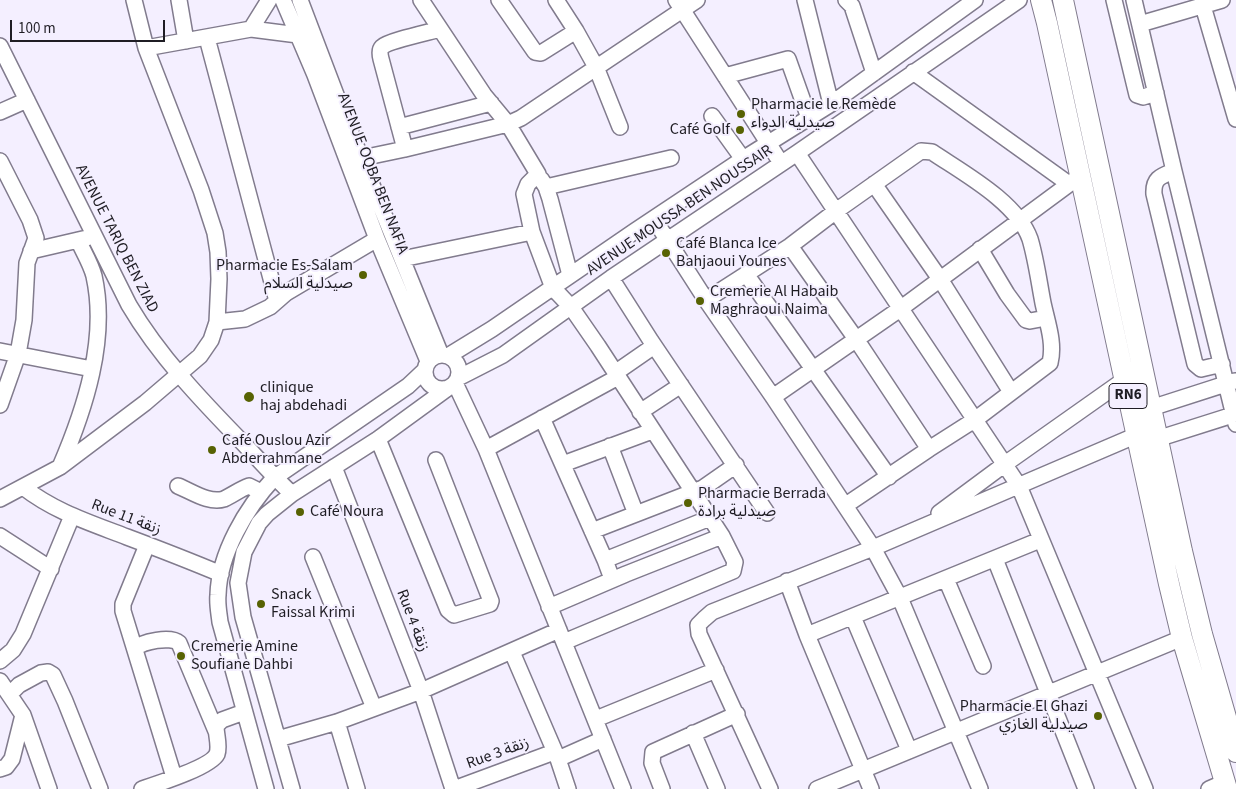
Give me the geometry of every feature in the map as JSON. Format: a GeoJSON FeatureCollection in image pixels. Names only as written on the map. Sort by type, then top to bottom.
{"type":"FeatureCollection","features":[{"type":"Feature","properties":{"kind":"main road","name":"RN6"},"geometry":{"type":"LineString","coordinates":[[1040,0],[1047,23],[1075,180],[1124,380],[1182,638],[1221,787]]}},
{"type":"Feature","properties":{"kind":"main road","name":"RN6"},"geometry":{"type":"LineString","coordinates":[[1063,0],[1157,439],[1202,634],[1236,752]]}},
{"type":"Feature","properties":{"kind":"street"},"geometry":{"type":"LineString","coordinates":[[0,499],[60,467],[146,403],[180,374],[208,346],[217,322],[219,279],[215,234],[201,190],[146,48],[134,0]]}},
{"type":"Feature","properties":{"kind":"street"},"geometry":{"type":"LineString","coordinates":[[179,0],[186,41]]}},
{"type":"Feature","properties":{"kind":"street"},"geometry":{"type":"LineString","coordinates":[[251,29],[269,0]]}},
{"type":"Feature","properties":{"kind":"street","name":"AVENUE OQBA BEN NAFIA"},"geometry":{"type":"LineString","coordinates":[[283,0],[377,239],[435,360]]}},
{"type":"Feature","properties":{"kind":"street","name":"AVENUE OQBA BEN NAFIA"},"geometry":{"type":"LineString","coordinates":[[300,0],[402,259],[435,360]]}},
{"type":"Feature","properties":{"kind":"street"},"geometry":{"type":"LineString","coordinates":[[421,0],[491,103],[508,124],[542,180],[570,275]]}},
{"type":"Feature","properties":{"kind":"street"},"geometry":{"type":"LineString","coordinates":[[556,0],[596,67],[620,127]]}},
{"type":"Feature","properties":{"kind":"street"},"geometry":{"type":"LineString","coordinates":[[362,158],[508,124],[521,118],[596,67],[679,5],[697,0]]}},
{"type":"Feature","properties":{"kind":"street"},"geometry":{"type":"LineString","coordinates":[[846,0],[852,6],[874,73]]}},
{"type":"Feature","properties":{"kind":"street","name":"AVENUE MOUSSA BEN NOUSSAIR"},"geometry":{"type":"LineString","coordinates":[[266,789],[220,622],[218,593],[221,574],[235,532],[261,492],[274,478],[408,386],[435,360],[492,329],[743,159],[831,104],[975,0]]}},
{"type":"Feature","properties":{"kind":"street","name":"AVENUE MOUSSA BEN NOUSSAIR"},"geometry":{"type":"LineString","coordinates":[[292,789],[243,617],[238,583],[244,552],[252,535],[267,514],[292,494],[378,439],[454,383],[502,355],[611,278],[1019,0]]}},
{"type":"Feature","properties":{"kind":"street"},"geometry":{"type":"LineString","coordinates":[[1114,0],[1137,94],[1144,97],[1156,93]]}},
{"type":"Feature","properties":{"kind":"street"},"geometry":{"type":"LineString","coordinates":[[1134,0],[1222,364],[1231,382],[1235,417],[1157,439]]}},
{"type":"Feature","properties":{"kind":"street"},"geometry":{"type":"LineString","coordinates":[[1140,24],[1222,0]]}},
{"type":"Feature","properties":{"kind":"street"},"geometry":{"type":"LineString","coordinates":[[502,1],[535,52],[541,53],[576,31]]}},
{"type":"Feature","properties":{"kind":"street"},"geometry":{"type":"LineString","coordinates":[[810,1],[831,104]]}},
{"type":"Feature","properties":{"kind":"street"},"geometry":{"type":"LineString","coordinates":[[679,5],[781,163]]}},
{"type":"Feature","properties":{"kind":"street"},"geometry":{"type":"LineString","coordinates":[[1203,6],[1236,119]]}},
{"type":"Feature","properties":{"kind":"street"},"geometry":{"type":"LineString","coordinates":[[146,48],[251,29],[298,35]]}},
{"type":"Feature","properties":{"kind":"street"},"geometry":{"type":"LineString","coordinates":[[405,149],[380,50],[382,47],[392,43],[440,29]]}},
{"type":"Feature","properties":{"kind":"street"},"geometry":{"type":"LineString","coordinates":[[207,38],[277,301]]}},
{"type":"Feature","properties":{"kind":"street","name":"AVENUE TARIQ BEN ZIAD"},"geometry":{"type":"LineString","coordinates":[[0,46],[6,71],[27,100],[96,236],[128,305],[142,327],[180,374],[274,478],[292,494]]}},
{"type":"Feature","properties":{"kind":"street"},"geometry":{"type":"LineString","coordinates":[[725,76],[788,60],[809,118]]}},
{"type":"Feature","properties":{"kind":"street"},"geometry":{"type":"LineString","coordinates":[[773,397],[900,308],[1075,180],[913,72]]}},
{"type":"Feature","properties":{"kind":"street"},"geometry":{"type":"LineString","coordinates":[[0,112],[27,100]]}},
{"type":"Feature","properties":{"kind":"street"},"geometry":{"type":"LineString","coordinates":[[399,127],[491,103]]}},
{"type":"Feature","properties":{"kind":"street"},"geometry":{"type":"LineString","coordinates":[[712,116],[743,159]]}},
{"type":"Feature","properties":{"kind":"street"},"geometry":{"type":"LineString","coordinates":[[706,300],[790,246],[921,150],[932,152],[984,188],[1019,220],[1029,238],[1052,346],[1050,362],[976,420],[846,505]]}},
{"type":"Feature","properties":{"kind":"street"},"geometry":{"type":"LineString","coordinates":[[797,153],[1019,486],[1145,789]]}},
{"type":"Feature","properties":{"kind":"street"},"geometry":{"type":"LineString","coordinates":[[278,739],[337,722],[421,692],[512,652],[561,636],[733,571],[735,562],[722,536],[571,307],[553,288],[532,232],[524,194],[528,184],[542,180],[671,158]]}},
{"type":"Feature","properties":{"kind":"street"},"geometry":{"type":"LineString","coordinates":[[0,161],[34,229],[36,240],[27,263],[24,320],[18,354],[0,406]]}},
{"type":"Feature","properties":{"kind":"street"},"geometry":{"type":"LineString","coordinates":[[1174,171],[1160,176],[1154,186],[1154,194],[1195,364],[1201,369],[1222,364]]}},
{"type":"Feature","properties":{"kind":"street"},"geometry":{"type":"LineString","coordinates":[[874,184],[940,279],[1012,392]]}},
{"type":"Feature","properties":{"kind":"street"},"geometry":{"type":"LineString","coordinates":[[654,219],[706,300],[846,505],[873,548],[900,598],[980,789]]}},
{"type":"Feature","properties":{"kind":"street"},"geometry":{"type":"LineString","coordinates":[[402,259],[532,232]]}},
{"type":"Feature","properties":{"kind":"street"},"geometry":{"type":"LineString","coordinates":[[31,251],[96,236]]}},
{"type":"Feature","properties":{"kind":"street"},"geometry":{"type":"LineString","coordinates":[[217,322],[245,319],[270,307],[286,293],[377,239]]}},
{"type":"Feature","properties":{"kind":"street"},"geometry":{"type":"LineString","coordinates":[[60,467],[73,437],[92,369],[97,323],[98,300],[93,273],[78,240]]}},
{"type":"Feature","properties":{"kind":"street"},"geometry":{"type":"LineString","coordinates":[[790,246],[856,339],[929,449]]}},
{"type":"Feature","properties":{"kind":"street"},"geometry":{"type":"LineString","coordinates":[[980,249],[1007,294],[1026,320],[1046,318]]}},
{"type":"Feature","properties":{"kind":"street"},"geometry":{"type":"LineString","coordinates":[[746,274],[888,477]]}},
{"type":"Feature","properties":{"kind":"street"},"geometry":{"type":"LineString","coordinates":[[611,278],[654,346],[767,513]]}},
{"type":"Feature","properties":{"kind":"street"},"geometry":{"type":"LineString","coordinates":[[486,449],[617,375],[654,346]]}},
{"type":"Feature","properties":{"kind":"street"},"geometry":{"type":"LineString","coordinates":[[0,351],[92,369]]}},
{"type":"Feature","properties":{"kind":"street"},"geometry":{"type":"LineString","coordinates":[[435,360],[456,362],[459,373],[454,383],[436,389],[427,382],[435,360]]}},
{"type":"Feature","properties":{"kind":"street"},"geometry":{"type":"LineString","coordinates":[[921,526],[1124,380]]}},
{"type":"Feature","properties":{"kind":"street"},"geometry":{"type":"LineString","coordinates":[[1151,408],[1231,382]]}},
{"type":"Feature","properties":{"kind":"street"},"geometry":{"type":"LineString","coordinates":[[454,383],[486,449],[623,789]]}},
{"type":"Feature","properties":{"kind":"street"},"geometry":{"type":"LineString","coordinates":[[640,412],[681,385]]}},
{"type":"Feature","properties":{"kind":"street"},"geometry":{"type":"LineString","coordinates":[[542,418],[605,560],[612,580]]}},
{"type":"Feature","properties":{"kind":"street"},"geometry":{"type":"LineString","coordinates":[[563,464],[652,431]]}},
{"type":"Feature","properties":{"kind":"street"},"geometry":{"type":"LineString","coordinates":[[770,789],[699,634],[698,626],[704,619],[712,612],[873,548],[1136,435]]}},
{"type":"Feature","properties":{"kind":"street"},"geometry":{"type":"LineString","coordinates":[[378,439],[448,610],[454,615],[490,604],[491,601],[436,460]]}},
{"type":"Feature","properties":{"kind":"street"},"geometry":{"type":"LineString","coordinates":[[610,446],[636,514]]}},
{"type":"Feature","properties":{"kind":"street"},"geometry":{"type":"LineString","coordinates":[[592,531],[703,488],[736,465]]}},
{"type":"Feature","properties":{"kind":"street","name":"Rue 4 زنقة"},"geometry":{"type":"LineString","coordinates":[[334,467],[421,692],[453,789]]}},
{"type":"Feature","properties":{"kind":"street"},"geometry":{"type":"LineString","coordinates":[[178,486],[209,499],[217,500],[250,486],[261,492]]}},
{"type":"Feature","properties":{"kind":"street","name":"Rue 11 زنقة"},"geometry":{"type":"LineString","coordinates":[[23,488],[37,498],[72,516],[221,574]]}},
{"type":"Feature","properties":{"kind":"street"},"geometry":{"type":"LineString","coordinates":[[0,661],[13,650],[23,634],[72,516]]}},
{"type":"Feature","properties":{"kind":"street"},"geometry":{"type":"LineString","coordinates":[[605,560],[710,518]]}},
{"type":"Feature","properties":{"kind":"street"},"geometry":{"type":"LineString","coordinates":[[0,536],[51,569]]}},
{"type":"Feature","properties":{"kind":"street"},"geometry":{"type":"LineString","coordinates":[[549,607],[722,536]]}},
{"type":"Feature","properties":{"kind":"street"},"geometry":{"type":"LineString","coordinates":[[807,635],[1040,540]]}},
{"type":"Feature","properties":{"kind":"street"},"geometry":{"type":"LineString","coordinates":[[148,545],[123,604],[125,618],[135,649],[169,782]]}},
{"type":"Feature","properties":{"kind":"street"},"geometry":{"type":"LineString","coordinates":[[313,557],[374,708]]}},
{"type":"Feature","properties":{"kind":"street"},"geometry":{"type":"LineString","coordinates":[[995,559],[1086,789]]}},
{"type":"Feature","properties":{"kind":"street"},"geometry":{"type":"LineString","coordinates":[[946,579],[983,666]]}},
{"type":"Feature","properties":{"kind":"street"},"geometry":{"type":"LineString","coordinates":[[787,581],[807,635],[871,789]]}},
{"type":"Feature","properties":{"kind":"street"},"geometry":{"type":"LineString","coordinates":[[853,617],[909,750]]}},
{"type":"Feature","properties":{"kind":"street"},"geometry":{"type":"LineString","coordinates":[[817,789],[1182,638]]}},
{"type":"Feature","properties":{"kind":"street"},"geometry":{"type":"LineString","coordinates":[[135,649],[138,646],[161,640],[176,640],[179,643],[216,731]]}},
{"type":"Feature","properties":{"kind":"street"},"geometry":{"type":"LineString","coordinates":[[512,652],[568,787]]}},
{"type":"Feature","properties":{"kind":"street"},"geometry":{"type":"LineString","coordinates":[[596,719],[716,670]]}},
{"type":"Feature","properties":{"kind":"street"},"geometry":{"type":"LineString","coordinates":[[10,694],[19,685],[41,673],[48,672],[54,675],[100,789]]}},
{"type":"Feature","properties":{"kind":"street"},"geometry":{"type":"LineString","coordinates":[[0,681],[23,715],[49,789]]}},
{"type":"Feature","properties":{"kind":"street"},"geometry":{"type":"LineString","coordinates":[[142,789],[169,782],[216,756],[218,749],[216,726],[222,720],[244,712]]}},
{"type":"Feature","properties":{"kind":"street"},"geometry":{"type":"LineString","coordinates":[[662,789],[652,763],[653,752],[737,714]]}},
{"type":"Feature","properties":{"kind":"street"},"geometry":{"type":"LineString","coordinates":[[0,769],[6,767],[12,759],[23,715]]}},
{"type":"Feature","properties":{"kind":"street"},"geometry":{"type":"LineString","coordinates":[[337,722],[357,789]]}},
{"type":"Feature","properties":{"kind":"street"},"geometry":{"type":"LineString","coordinates":[[693,733],[717,789]]}},
{"type":"Feature","properties":{"kind":"street","name":"Rue 3 زنقة"},"geometry":{"type":"LineString","coordinates":[[453,789],[556,756],[603,738]]}},
{"type":"Feature","properties":{"kind":"place","name":"Pharmacie le Remède صيدلية الدواء"},"geometry":{"type":"Point","coordinates":[741,114]}},
{"type":"Feature","properties":{"kind":"place","name":"Café Golf"},"geometry":{"type":"Point","coordinates":[740,130]}},
{"type":"Feature","properties":{"kind":"place","name":"Café Blanca Ice Bahjaoui Younes"},"geometry":{"type":"Point","coordinates":[666,253]}},
{"type":"Feature","properties":{"kind":"place","name":"Pharmacie Es-Salam صيدلية السلام"},"geometry":{"type":"Point","coordinates":[363,275]}},
{"type":"Feature","properties":{"kind":"place","name":"Cremerie Al Habaib Maghraoui Naima"},"geometry":{"type":"Point","coordinates":[700,301]}},
{"type":"Feature","properties":{"kind":"place","name":"clinique haj abdehadi"},"geometry":{"type":"Point","coordinates":[249,397]}},
{"type":"Feature","properties":{"kind":"place","name":"Café Ouslou Azir Abderrahmane"},"geometry":{"type":"Point","coordinates":[212,450]}},
{"type":"Feature","properties":{"kind":"place","name":"Pharmacie Berrada صيدلية برادة"},"geometry":{"type":"Point","coordinates":[688,503]}},
{"type":"Feature","properties":{"kind":"place","name":"Café Noura"},"geometry":{"type":"Point","coordinates":[300,512]}},
{"type":"Feature","properties":{"kind":"place","name":"Snack Faissal Krimi"},"geometry":{"type":"Point","coordinates":[261,604]}},
{"type":"Feature","properties":{"kind":"place","name":"Cremerie Amine Soufiane Dahbi"},"geometry":{"type":"Point","coordinates":[181,656]}},
{"type":"Feature","properties":{"kind":"place","name":"Pharmacie El Ghazi صيدلية الغازي"},"geometry":{"type":"Point","coordinates":[1098,716]}}]}
